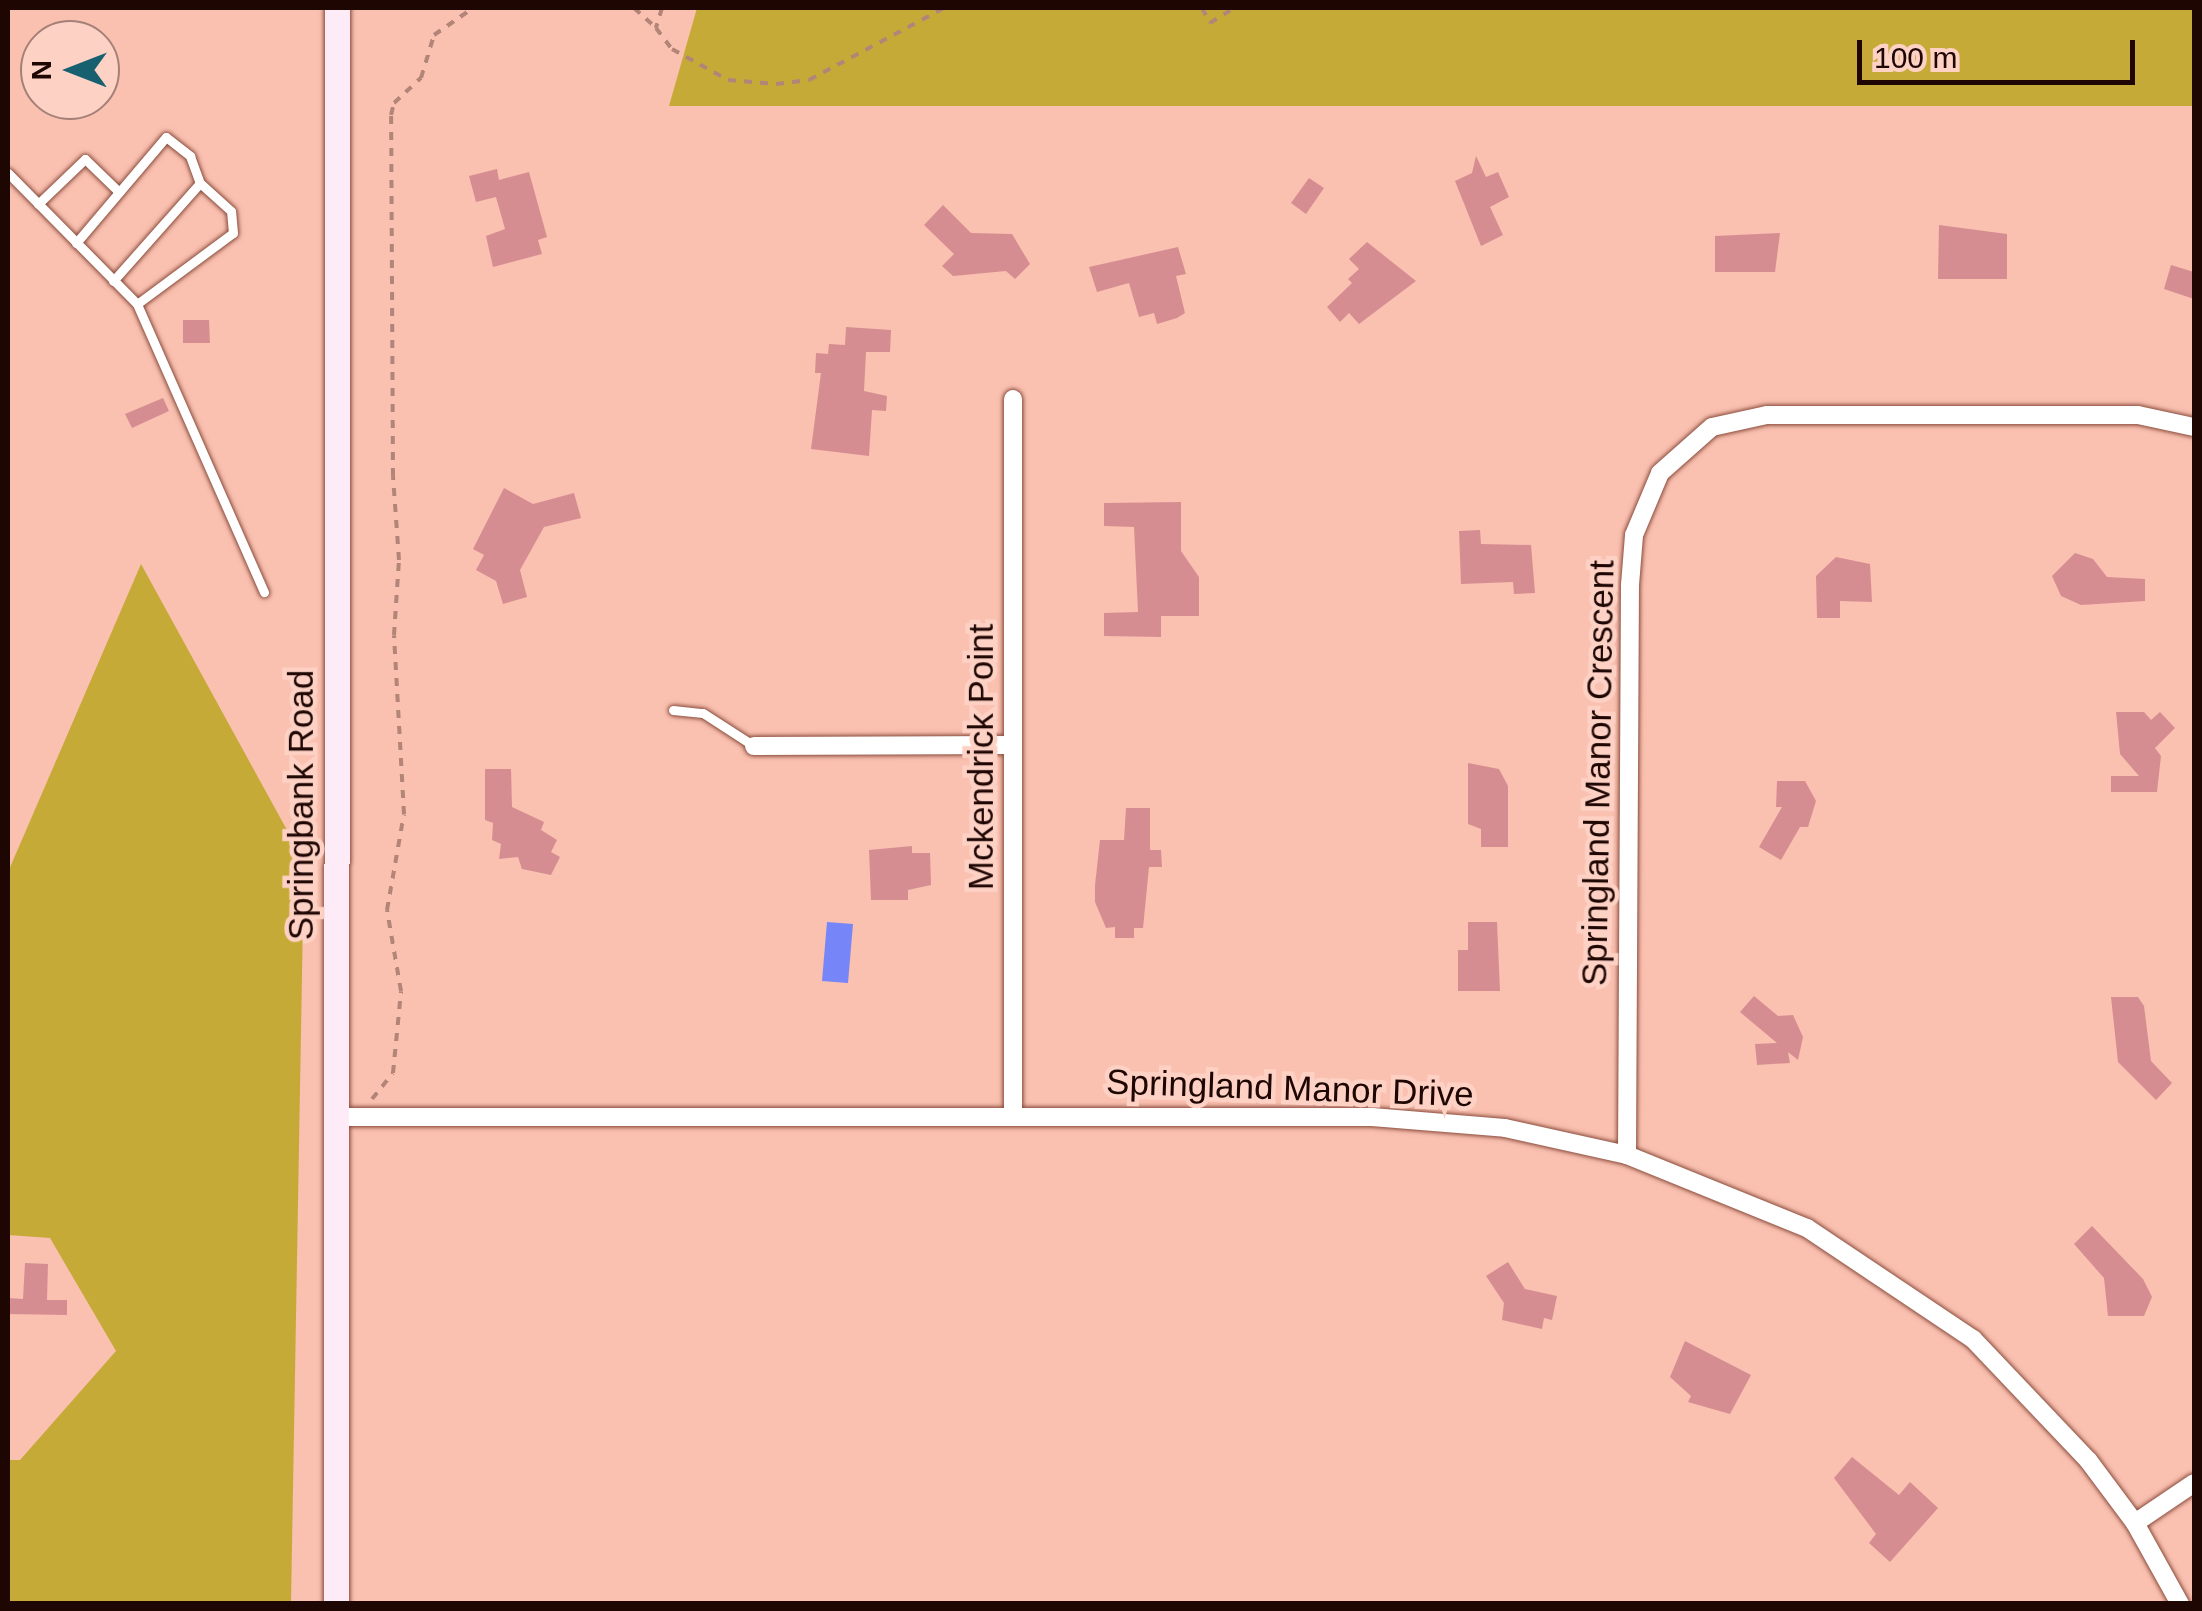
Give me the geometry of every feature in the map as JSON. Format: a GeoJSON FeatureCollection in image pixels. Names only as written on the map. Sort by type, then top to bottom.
{"type":"FeatureCollection","features":[{"type":"Feature","properties":{"kind":"street","name":"Springbank Road"},"geometry":{"type":"LineString","coordinates":[[336,1604],[346,1118],[337,8]]}},
{"type":"Feature","properties":{"kind":"street","name":"Mckendrick Point"},"geometry":{"type":"LineString","coordinates":[[1013,400],[1013,1115]]}},
{"type":"Feature","properties":{"kind":"street","name":"Springland Manor Crescent"},"geometry":{"type":"LineString","coordinates":[[1627,1155],[1630,585],[1634,535],[1660,473],[1712,427],[1767,415],[2138,416],[2194,427]]}},
{"type":"Feature","properties":{"kind":"street"},"geometry":{"type":"LineString","coordinates":[[754,746],[1013,745]]}},
{"type":"Feature","properties":{"kind":"street","name":"Springland Manor Drive"},"geometry":{"type":"LineString","coordinates":[[346,1118],[1372,1117],[1505,1128],[1627,1155],[1808,1228],[1973,1339],[2042,1407],[2136,1524],[2180,1604]]}},
{"type":"Feature","properties":{"kind":"street"},"geometry":{"type":"LineString","coordinates":[[2136,1524],[2194,1483]]}},
{"type":"Feature","properties":{"kind":"lane"},"geometry":{"type":"LineString","coordinates":[[76,242],[166,137],[190,156],[200,183],[231,211],[233,233],[137,304]]}},
{"type":"Feature","properties":{"kind":"lane"},"geometry":{"type":"LineString","coordinates":[[38,204],[85,159],[119,192]]}},
{"type":"Feature","properties":{"kind":"lane"},"geometry":{"type":"LineString","coordinates":[[8,173],[137,304],[264,592]]}},
{"type":"Feature","properties":{"kind":"lane"},"geometry":{"type":"LineString","coordinates":[[112,280],[200,183]]}},
{"type":"Feature","properties":{"kind":"lane"},"geometry":{"type":"LineString","coordinates":[[672,710],[702,713],[754,746]]}},
{"type":"Feature","properties":{"kind":"path"},"geometry":{"type":"LineString","coordinates":[[346,1118],[393,1073],[401,990],[388,935],[404,814],[394,634],[400,560],[392,476],[397,398],[391,115],[394,104],[421,78],[434,35],[472,8]]}},
{"type":"Feature","properties":{"kind":"path"},"geometry":{"type":"LineString","coordinates":[[634,8],[672,49],[712,73],[776,84],[809,80],[944,8]]}},
{"type":"Feature","properties":{"kind":"path"},"geometry":{"type":"LineString","coordinates":[[656,28],[662,8]]}},
{"type":"Feature","properties":{"kind":"path"},"geometry":{"type":"LineString","coordinates":[[1202,8],[1215,23],[1234,8]]}},
{"type":"Feature","properties":{"kind":"shaded area"},"geometry":{"type":"Polygon","coordinates":[[[697,8],[2194,8],[2194,106],[669,106],[697,8]]]}},
{"type":"Feature","properties":{"kind":"shaded area"},"geometry":{"type":"Polygon","coordinates":[[[141,564],[304,861],[291,1603],[8,1603],[8,1460],[20,1460],[116,1351],[50,1238],[8,1235],[8,872],[141,564]]]}},
{"type":"Feature","properties":{"kind":"water"},"geometry":{"type":"Polygon","coordinates":[[[827,922],[853,924],[848,983],[822,981],[827,922]]]}},
{"type":"Feature","properties":{"kind":"building"},"geometry":{"type":"Polygon","coordinates":[[[1476,156],[1486,177],[1498,172],[1509,197],[1490,207],[1503,235],[1481,246],[1455,181],[1472,173],[1476,156]]]}},
{"type":"Feature","properties":{"kind":"building"},"geometry":{"type":"Polygon","coordinates":[[[497,169],[499,180],[529,172],[547,237],[538,240],[542,254],[493,267],[486,236],[505,229],[496,197],[476,202],[469,176],[497,169]]]}},
{"type":"Feature","properties":{"kind":"building"},"geometry":{"type":"Polygon","coordinates":[[[1309,178],[1324,188],[1306,214],[1291,203],[1309,178]]]}},
{"type":"Feature","properties":{"kind":"building"},"geometry":{"type":"Polygon","coordinates":[[[943,205],[971,233],[1012,234],[1030,264],[1015,279],[1006,271],[953,276],[942,266],[954,254],[924,225],[943,205]]]}},
{"type":"Feature","properties":{"kind":"building"},"geometry":{"type":"Polygon","coordinates":[[[1939,225],[2007,234],[2007,279],[1938,279],[1939,225]]]}},
{"type":"Feature","properties":{"kind":"building"},"geometry":{"type":"Polygon","coordinates":[[[1780,233],[1775,272],[1715,272],[1715,236],[1780,233]]]}},
{"type":"Feature","properties":{"kind":"building"},"geometry":{"type":"Polygon","coordinates":[[[1367,242],[1416,281],[1359,324],[1349,313],[1340,322],[1327,307],[1352,283],[1348,279],[1359,269],[1349,259],[1367,242]]]}},
{"type":"Feature","properties":{"kind":"building"},"geometry":{"type":"Polygon","coordinates":[[[1178,247],[1186,274],[1176,276],[1185,313],[1177,318],[1157,324],[1154,313],[1139,317],[1129,283],[1097,292],[1089,267],[1178,247]]]}},
{"type":"Feature","properties":{"kind":"building"},"geometry":{"type":"Polygon","coordinates":[[[2171,265],[2194,272],[2194,299],[2164,289],[2171,265]]]}},
{"type":"Feature","properties":{"kind":"building"},"geometry":{"type":"Polygon","coordinates":[[[183,320],[209,320],[210,343],[183,343],[183,320]]]}},
{"type":"Feature","properties":{"kind":"building"},"geometry":{"type":"Polygon","coordinates":[[[846,327],[891,330],[890,352],[866,352],[864,391],[887,396],[886,411],[872,410],[869,456],[811,449],[821,373],[815,373],[816,353],[828,354],[829,344],[845,345],[846,327]]]}},
{"type":"Feature","properties":{"kind":"building"},"geometry":{"type":"Polygon","coordinates":[[[163,398],[169,411],[132,428],[125,414],[163,398]]]}},
{"type":"Feature","properties":{"kind":"building"},"geometry":{"type":"Polygon","coordinates":[[[504,488],[533,504],[574,493],[581,518],[544,527],[520,570],[527,597],[503,604],[496,581],[476,570],[484,555],[473,549],[504,488]]]}},
{"type":"Feature","properties":{"kind":"building"},"geometry":{"type":"Polygon","coordinates":[[[1181,502],[1181,551],[1199,577],[1199,616],[1161,616],[1161,637],[1104,636],[1104,613],[1138,612],[1134,527],[1104,526],[1104,503],[1181,502]]]}},
{"type":"Feature","properties":{"kind":"building"},"geometry":{"type":"Polygon","coordinates":[[[1480,530],[1481,544],[1531,545],[1535,593],[1514,594],[1513,582],[1461,584],[1459,531],[1480,530]]]}},
{"type":"Feature","properties":{"kind":"building"},"geometry":{"type":"Polygon","coordinates":[[[2075,553],[2093,559],[2107,577],[2145,579],[2145,601],[2081,605],[2061,596],[2052,576],[2075,553]]]}},
{"type":"Feature","properties":{"kind":"building"},"geometry":{"type":"Polygon","coordinates":[[[1836,557],[1870,564],[1872,602],[1840,601],[1840,618],[1817,618],[1816,576],[1836,557]]]}},
{"type":"Feature","properties":{"kind":"building"},"geometry":{"type":"Polygon","coordinates":[[[2116,712],[2144,712],[2151,720],[2160,712],[2175,728],[2155,748],[2161,756],[2157,792],[2111,792],[2111,776],[2139,776],[2120,754],[2116,712]]]}},
{"type":"Feature","properties":{"kind":"building"},"geometry":{"type":"Polygon","coordinates":[[[1468,763],[1499,769],[1508,786],[1508,847],[1481,847],[1481,829],[1468,824],[1468,763]]]}},
{"type":"Feature","properties":{"kind":"building"},"geometry":{"type":"Polygon","coordinates":[[[485,769],[511,769],[512,807],[544,822],[541,830],[557,840],[551,852],[560,857],[551,875],[522,869],[518,857],[499,859],[501,844],[492,840],[493,823],[485,820],[485,769]]]}},
{"type":"Feature","properties":{"kind":"building"},"geometry":{"type":"Polygon","coordinates":[[[1777,781],[1805,781],[1816,801],[1808,827],[1800,827],[1781,860],[1759,847],[1782,807],[1776,807],[1777,781]]]}},
{"type":"Feature","properties":{"kind":"building"},"geometry":{"type":"Polygon","coordinates":[[[1126,808],[1150,808],[1150,850],[1161,850],[1162,867],[1149,867],[1143,928],[1134,928],[1134,938],[1115,938],[1115,927],[1106,928],[1095,902],[1095,885],[1100,840],[1124,840],[1126,808]]]}},
{"type":"Feature","properties":{"kind":"building"},"geometry":{"type":"Polygon","coordinates":[[[912,846],[912,853],[930,853],[931,885],[908,890],[908,900],[871,900],[869,850],[912,846]]]}},
{"type":"Feature","properties":{"kind":"building"},"geometry":{"type":"Polygon","coordinates":[[[1468,922],[1497,922],[1500,991],[1458,991],[1458,950],[1468,950],[1468,922]]]}},
{"type":"Feature","properties":{"kind":"building"},"geometry":{"type":"Polygon","coordinates":[[[1754,996],[1778,1016],[1793,1015],[1803,1037],[1798,1060],[1788,1052],[1790,1063],[1757,1065],[1755,1044],[1777,1043],[1740,1012],[1754,996]]]}},
{"type":"Feature","properties":{"kind":"building"},"geometry":{"type":"Polygon","coordinates":[[[2111,997],[2138,997],[2144,1006],[2151,1061],[2172,1083],[2156,1100],[2118,1062],[2111,997]]]}},
{"type":"Feature","properties":{"kind":"building"},"geometry":{"type":"Polygon","coordinates":[[[2092,1226],[2143,1279],[2152,1297],[2144,1316],[2108,1316],[2104,1278],[2074,1244],[2092,1226]]]}},
{"type":"Feature","properties":{"kind":"building"},"geometry":{"type":"Polygon","coordinates":[[[1508,1262],[1525,1289],[1557,1296],[1552,1320],[1544,1318],[1542,1329],[1502,1320],[1504,1303],[1486,1276],[1508,1262]]]}},
{"type":"Feature","properties":{"kind":"building"},"geometry":{"type":"Polygon","coordinates":[[[25,1263],[48,1264],[47,1300],[67,1300],[67,1315],[8,1314],[8,1298],[23,1299],[25,1263]]]}},
{"type":"Feature","properties":{"kind":"building"},"geometry":{"type":"Polygon","coordinates":[[[1685,1341],[1751,1375],[1730,1414],[1688,1402],[1691,1396],[1670,1377],[1685,1341]]]}},
{"type":"Feature","properties":{"kind":"building"},"geometry":{"type":"Polygon","coordinates":[[[1852,1457],[1899,1495],[1910,1482],[1938,1508],[1890,1562],[1869,1543],[1876,1534],[1834,1478],[1852,1457]]]}}]}
